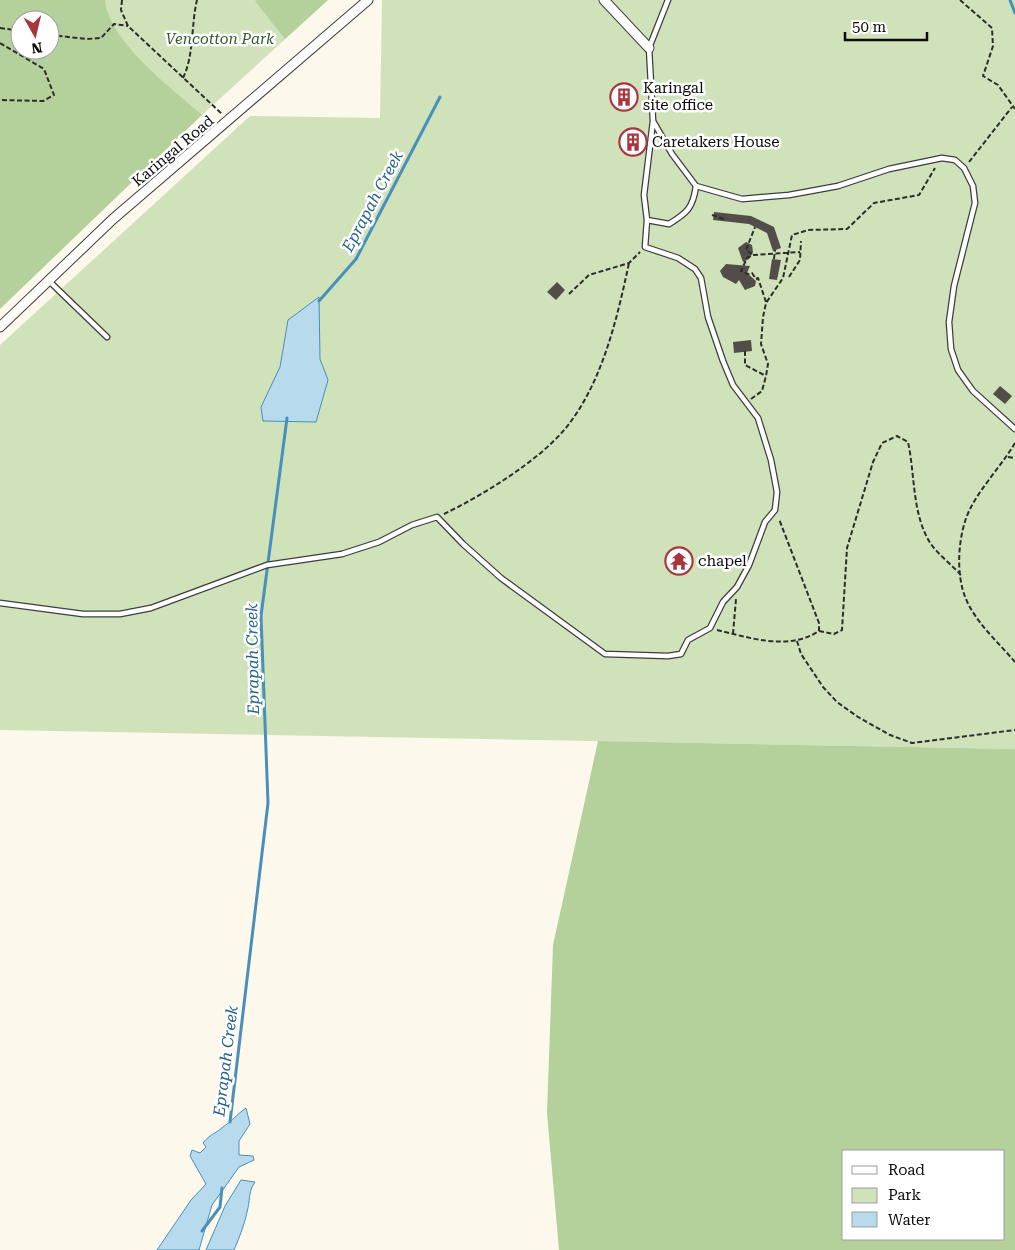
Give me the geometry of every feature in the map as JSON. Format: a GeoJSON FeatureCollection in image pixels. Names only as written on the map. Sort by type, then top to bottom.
{"type":"FeatureCollection","features":[{"type":"Feature","properties":{"kind":"street","name":"Karingal Road"},"geometry":{"type":"LineString","coordinates":[[0,327],[113,219],[229,121],[333,28],[368,0]]}},
{"type":"Feature","properties":{"kind":"street"},"geometry":{"type":"LineString","coordinates":[[604,0],[650,48]]}},
{"type":"Feature","properties":{"kind":"lane"},"geometry":{"type":"LineString","coordinates":[[0,603],[83,614],[120,614],[151,608],[267,565],[342,554],[379,542],[412,525],[437,517],[463,544],[501,578],[605,654],[668,656],[681,654],[688,640],[710,628],[723,602],[737,587],[749,565],[766,522],[775,510],[777,492],[771,460],[758,418],[733,385],[723,361],[708,317],[701,278],[694,269],[678,258],[645,247],[647,220],[644,195],[652,121],[650,48],[668,0]]}},
{"type":"Feature","properties":{"kind":"lane"},"geometry":{"type":"LineString","coordinates":[[652,121],[672,154],[696,186],[742,200],[789,195],[838,186],[889,169],[942,158],[955,160],[964,168],[973,186],[975,203],[954,286],[949,322],[951,349],[958,370],[973,391],[1015,429]]}},
{"type":"Feature","properties":{"kind":"lane"},"geometry":{"type":"LineString","coordinates":[[647,220],[669,224],[686,213],[694,200],[696,186]]}},
{"type":"Feature","properties":{"kind":"lane"},"geometry":{"type":"LineString","coordinates":[[49,281],[107,337]]}},
{"type":"Feature","properties":{"kind":"path"},"geometry":{"type":"LineString","coordinates":[[122,0],[121,10],[128,26],[229,121]]}},
{"type":"Feature","properties":{"kind":"path"},"geometry":{"type":"LineString","coordinates":[[182,78],[189,65],[192,23],[197,0]]}},
{"type":"Feature","properties":{"kind":"path"},"geometry":{"type":"LineString","coordinates":[[960,0],[992,28],[993,46],[983,76],[998,86],[1014,108],[964,168]]}},
{"type":"Feature","properties":{"kind":"path"},"geometry":{"type":"LineString","coordinates":[[60,36],[88,39],[101,38],[114,24],[128,26]]}},
{"type":"Feature","properties":{"kind":"path"},"geometry":{"type":"LineString","coordinates":[[0,43],[44,69],[54,95],[43,101],[0,100]]}},
{"type":"Feature","properties":{"kind":"path"},"geometry":{"type":"LineString","coordinates":[[745,403],[762,391],[768,364],[761,344],[762,317],[766,303],[783,278],[792,235],[797,232],[847,228],[874,203],[919,195],[942,158]]}},
{"type":"Feature","properties":{"kind":"path"},"geometry":{"type":"LineString","coordinates":[[712,215],[726,220]]}},
{"type":"Feature","properties":{"kind":"path"},"geometry":{"type":"LineString","coordinates":[[755,227],[746,250],[753,254],[774,255],[800,252]]}},
{"type":"Feature","properties":{"kind":"path"},"geometry":{"type":"LineString","coordinates":[[789,277],[800,260],[801,241]]}},
{"type":"Feature","properties":{"kind":"path"},"geometry":{"type":"LineString","coordinates":[[569,294],[589,275],[629,263],[645,247]]}},
{"type":"Feature","properties":{"kind":"path"},"geometry":{"type":"LineString","coordinates":[[774,259],[775,250]]}},
{"type":"Feature","properties":{"kind":"path"},"geometry":{"type":"LineString","coordinates":[[753,254],[747,258],[741,271],[748,274],[752,273],[756,279],[758,278],[766,303]]}},
{"type":"Feature","properties":{"kind":"path"},"geometry":{"type":"LineString","coordinates":[[437,517],[511,475],[550,444],[565,428],[583,402],[595,378],[623,290],[629,263]]}},
{"type":"Feature","properties":{"kind":"path"},"geometry":{"type":"LineString","coordinates":[[745,351],[745,365],[766,376]]}},
{"type":"Feature","properties":{"kind":"path"},"geometry":{"type":"LineString","coordinates":[[710,628],[773,642],[797,641],[819,631],[834,634],[842,630],[847,548],[873,462],[882,443],[897,436],[908,442],[917,500],[929,542],[960,575]]}},
{"type":"Feature","properties":{"kind":"path"},"geometry":{"type":"LineString","coordinates":[[1015,442],[1007,457],[970,509],[960,551],[960,575],[965,598],[977,618],[1015,662]]}},
{"type":"Feature","properties":{"kind":"path"},"geometry":{"type":"LineString","coordinates":[[1007,457],[1015,458]]}},
{"type":"Feature","properties":{"kind":"path"},"geometry":{"type":"LineString","coordinates":[[775,510],[819,623],[819,631]]}},
{"type":"Feature","properties":{"kind":"path"},"geometry":{"type":"LineString","coordinates":[[733,634],[737,587]]}},
{"type":"Feature","properties":{"kind":"path"},"geometry":{"type":"LineString","coordinates":[[797,641],[802,654],[824,687],[837,702],[858,717],[890,735],[912,743],[1015,730]]}},
{"type":"Feature","properties":{"kind":"green space","name":"Vencotton Park"},"geometry":{"type":"Polygon","coordinates":[[[0,0],[328,0],[202,115],[0,111],[0,0]]]}},
{"type":"Feature","properties":{"kind":"green space"},"geometry":{"type":"Polygon","coordinates":[[[0,0],[105,0],[109,16],[117,32],[129,47],[143,63],[202,115],[0,309],[0,0]]]}},
{"type":"Feature","properties":{"kind":"green space"},"geometry":{"type":"Polygon","coordinates":[[[328,0],[285,39],[255,1],[328,0]]]}},
{"type":"Feature","properties":{"kind":"green space"},"geometry":{"type":"Polygon","coordinates":[[[382,0],[1015,0],[1015,749],[0,730],[0,345],[250,116],[380,118],[382,0]]]}},
{"type":"Feature","properties":{"kind":"green space"},"geometry":{"type":"Polygon","coordinates":[[[598,741],[1015,749],[1015,1250],[559,1250],[547,1113],[553,945],[598,741]]]}},
{"type":"Feature","properties":{"kind":"water"},"geometry":{"type":"Polygon","coordinates":[[[319,297],[320,359],[328,380],[316,422],[263,421],[261,407],[280,367],[288,320],[319,297]]]}},
{"type":"Feature","properties":{"kind":"water"},"geometry":{"type":"Polygon","coordinates":[[[246,1108],[250,1124],[239,1141],[239,1155],[253,1156],[254,1160],[239,1167],[212,1205],[199,1250],[157,1250],[191,1200],[206,1184],[190,1156],[192,1150],[200,1153],[206,1147],[203,1143],[210,1136],[246,1108]]]}},
{"type":"Feature","properties":{"kind":"water"},"geometry":{"type":"Polygon","coordinates":[[[241,1180],[255,1182],[251,1191],[244,1224],[234,1250],[206,1250],[225,1206],[241,1180]]]}},
{"type":"Feature","properties":{"kind":"building"},"geometry":{"type":"Polygon","coordinates":[[[632,86],[633,106],[621,107],[620,87],[632,86]]]}},
{"type":"Feature","properties":{"kind":"building","name":"Caretakers House"},"geometry":{"type":"Polygon","coordinates":[[[626,134],[639,134],[640,150],[627,151],[626,134]]]}},
{"type":"Feature","properties":{"kind":"building"},"geometry":{"type":"Polygon","coordinates":[[[714,212],[751,216],[774,227],[781,248],[773,251],[767,233],[749,224],[713,220],[714,212]]]}},
{"type":"Feature","properties":{"kind":"building"},"geometry":{"type":"Polygon","coordinates":[[[746,242],[752,245],[753,252],[749,259],[743,262],[738,248],[746,242]]]}},
{"type":"Feature","properties":{"kind":"building"},"geometry":{"type":"Polygon","coordinates":[[[772,259],[781,260],[777,280],[769,279],[772,259]]]}},
{"type":"Feature","properties":{"kind":"building"},"geometry":{"type":"Polygon","coordinates":[[[726,264],[750,266],[747,273],[756,281],[755,286],[745,290],[739,280],[736,284],[723,277],[720,271],[726,264]]]}},
{"type":"Feature","properties":{"kind":"building"},"geometry":{"type":"Polygon","coordinates":[[[557,282],[565,290],[556,300],[547,292],[557,282]]]}},
{"type":"Feature","properties":{"kind":"building"},"geometry":{"type":"Polygon","coordinates":[[[751,340],[752,351],[734,353],[733,342],[751,340]]]}},
{"type":"Feature","properties":{"kind":"building"},"geometry":{"type":"Polygon","coordinates":[[[1000,386],[1012,396],[1005,404],[993,394],[1000,386]]]}},
{"type":"Feature","properties":{"kind":"waterway"},"geometry":{"type":"LineString","coordinates":[[1010,0],[1015,13]]}},
{"type":"Feature","properties":{"kind":"waterway","name":"Eprapah Creek"},"geometry":{"type":"LineString","coordinates":[[319,301],[356,259],[440,97]]}},
{"type":"Feature","properties":{"kind":"waterway","name":"Eprapah Creek"},"geometry":{"type":"LineString","coordinates":[[230,1122],[268,803],[261,616],[287,418]]}},
{"type":"Feature","properties":{"kind":"waterway","name":"Eprapah Creek"},"geometry":{"type":"LineString","coordinates":[[202,1231],[220,1207],[222,1188]]}},
{"type":"Feature","properties":{"kind":"place","name":"Karingal site office"},"geometry":{"type":"Point","coordinates":[624,97]}},
{"type":"Feature","properties":{"kind":"place","name":"Caretakers House"},"geometry":{"type":"Point","coordinates":[633,142]}},
{"type":"Feature","properties":{"kind":"place","name":"chapel"},"geometry":{"type":"Point","coordinates":[679,561]}}]}
